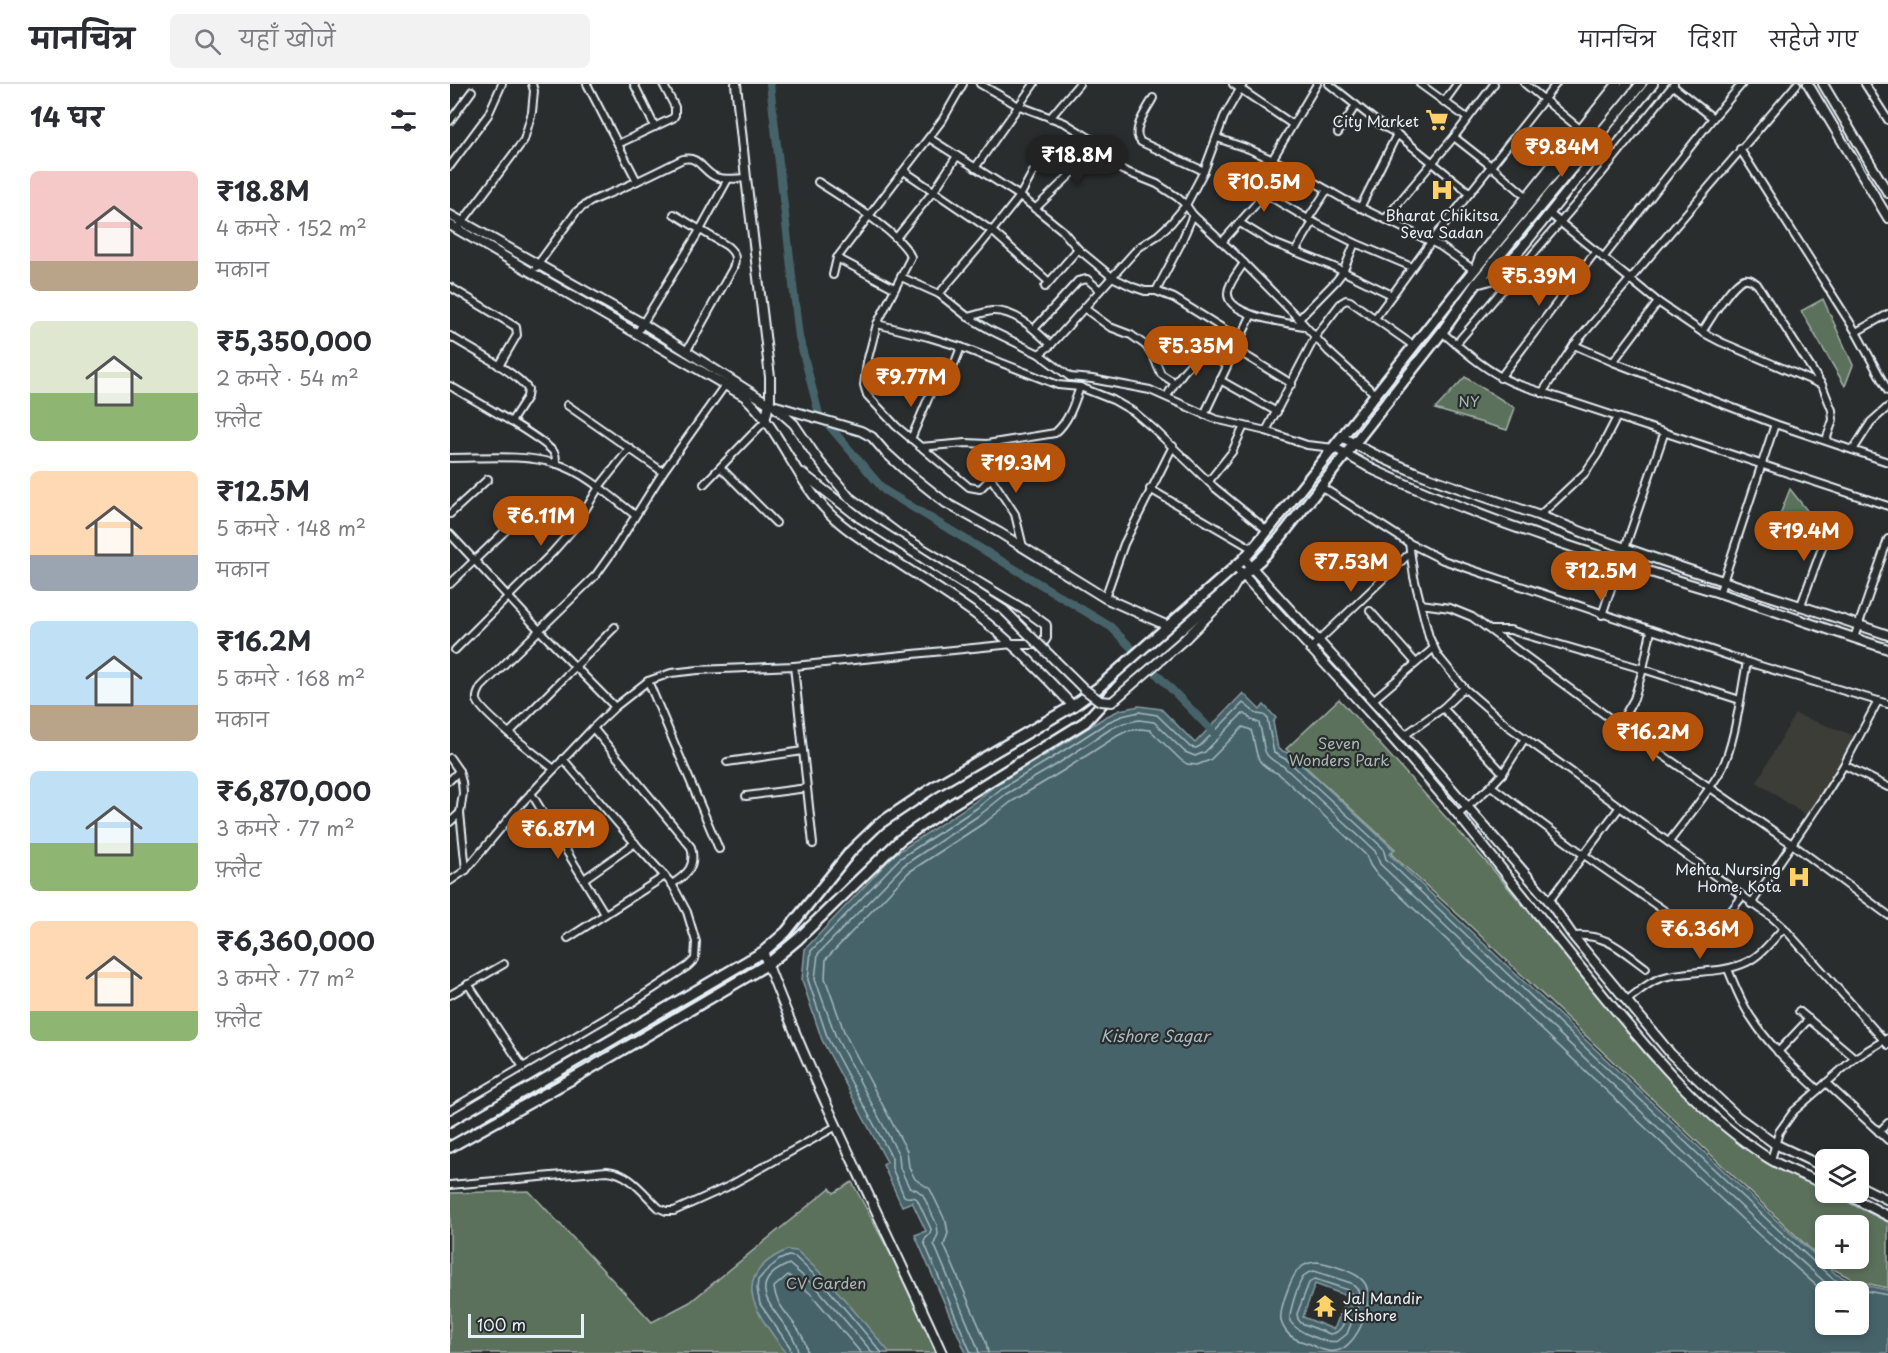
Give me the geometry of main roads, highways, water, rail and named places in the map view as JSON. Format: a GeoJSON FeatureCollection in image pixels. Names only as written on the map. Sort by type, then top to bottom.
{"type":"FeatureCollection","features":[{"type":"Feature","properties":{"kind":"main road"},"geometry":{"type":"LineString","coordinates":[[450,1147],[586,1071],[768,964],[798,939],[900,840],[951,805],[1085,722],[1124,680],[1240,578],[1280,538],[1442,332],[1476,284],[1491,258],[1627,84]]}},
{"type":"Feature","properties":{"kind":"main road"},"geometry":{"type":"LineString","coordinates":[[450,1134],[763,952],[786,932],[851,851],[879,824],[934,787],[1073,706],[1165,629],[1253,549],[1475,269],[1491,258],[1641,84]]}},
{"type":"Feature","properties":{"kind":"water","name":"Kishore Sagar"},"geometry":{"type":"Polygon","coordinates":[[[1243,693],[1260,710],[1264,705],[1276,718],[1273,722],[1278,749],[1290,754],[1394,850],[1389,854],[1815,1255],[1815,1269],[1830,1269],[1850,1281],[1815,1281],[1815,1335],[1869,1335],[1869,1286],[1888,1290],[1888,1353],[966,1353],[915,1235],[926,1231],[912,1202],[902,1206],[883,1165],[887,1162],[822,1040],[802,980],[805,949],[895,854],[973,803],[998,783],[1120,710],[1139,706],[1161,709],[1195,743],[1243,693]],[[1315,1284],[1303,1317],[1333,1329],[1347,1296],[1315,1284]]]}},
{"type":"Feature","properties":{"kind":"water"},"geometry":{"type":"Polygon","coordinates":[[[787,1250],[797,1251],[827,1279],[890,1353],[786,1353],[758,1311],[752,1285],[757,1272],[768,1261],[787,1250]]]}},
{"type":"Feature","properties":{"kind":"waterway"},"geometry":{"type":"LineString","coordinates":[[770,84],[799,337],[819,414],[884,490],[1111,627],[1216,735]]}},
{"type":"Feature","properties":{"kind":"place","name":"City Market"},"geometry":{"type":"Point","coordinates":[1437,120]}},
{"type":"Feature","properties":{"kind":"place","name":"Bharat Chikitsa Seva Sadan"},"geometry":{"type":"Point","coordinates":[1442,190]}},
{"type":"Feature","properties":{"kind":"place","name":"Mehta Nursing Home, Kota"},"geometry":{"type":"Point","coordinates":[1799,877]}},
{"type":"Feature","properties":{"kind":"place","name":"Jal Mandir Kishore"},"geometry":{"type":"Point","coordinates":[1325,1306]}},
{"type":"Feature","properties":{"kind":"park label","name":"NY"},"geometry":{"type":"Point","coordinates":[1469,400]}},
{"type":"Feature","properties":{"kind":"park label","name":"Seven Wonders Park"},"geometry":{"type":"Point","coordinates":[1339,750]}},
{"type":"Feature","properties":{"kind":"park label","name":"CV Garden"},"geometry":{"type":"Point","coordinates":[826,1282]}}]}
